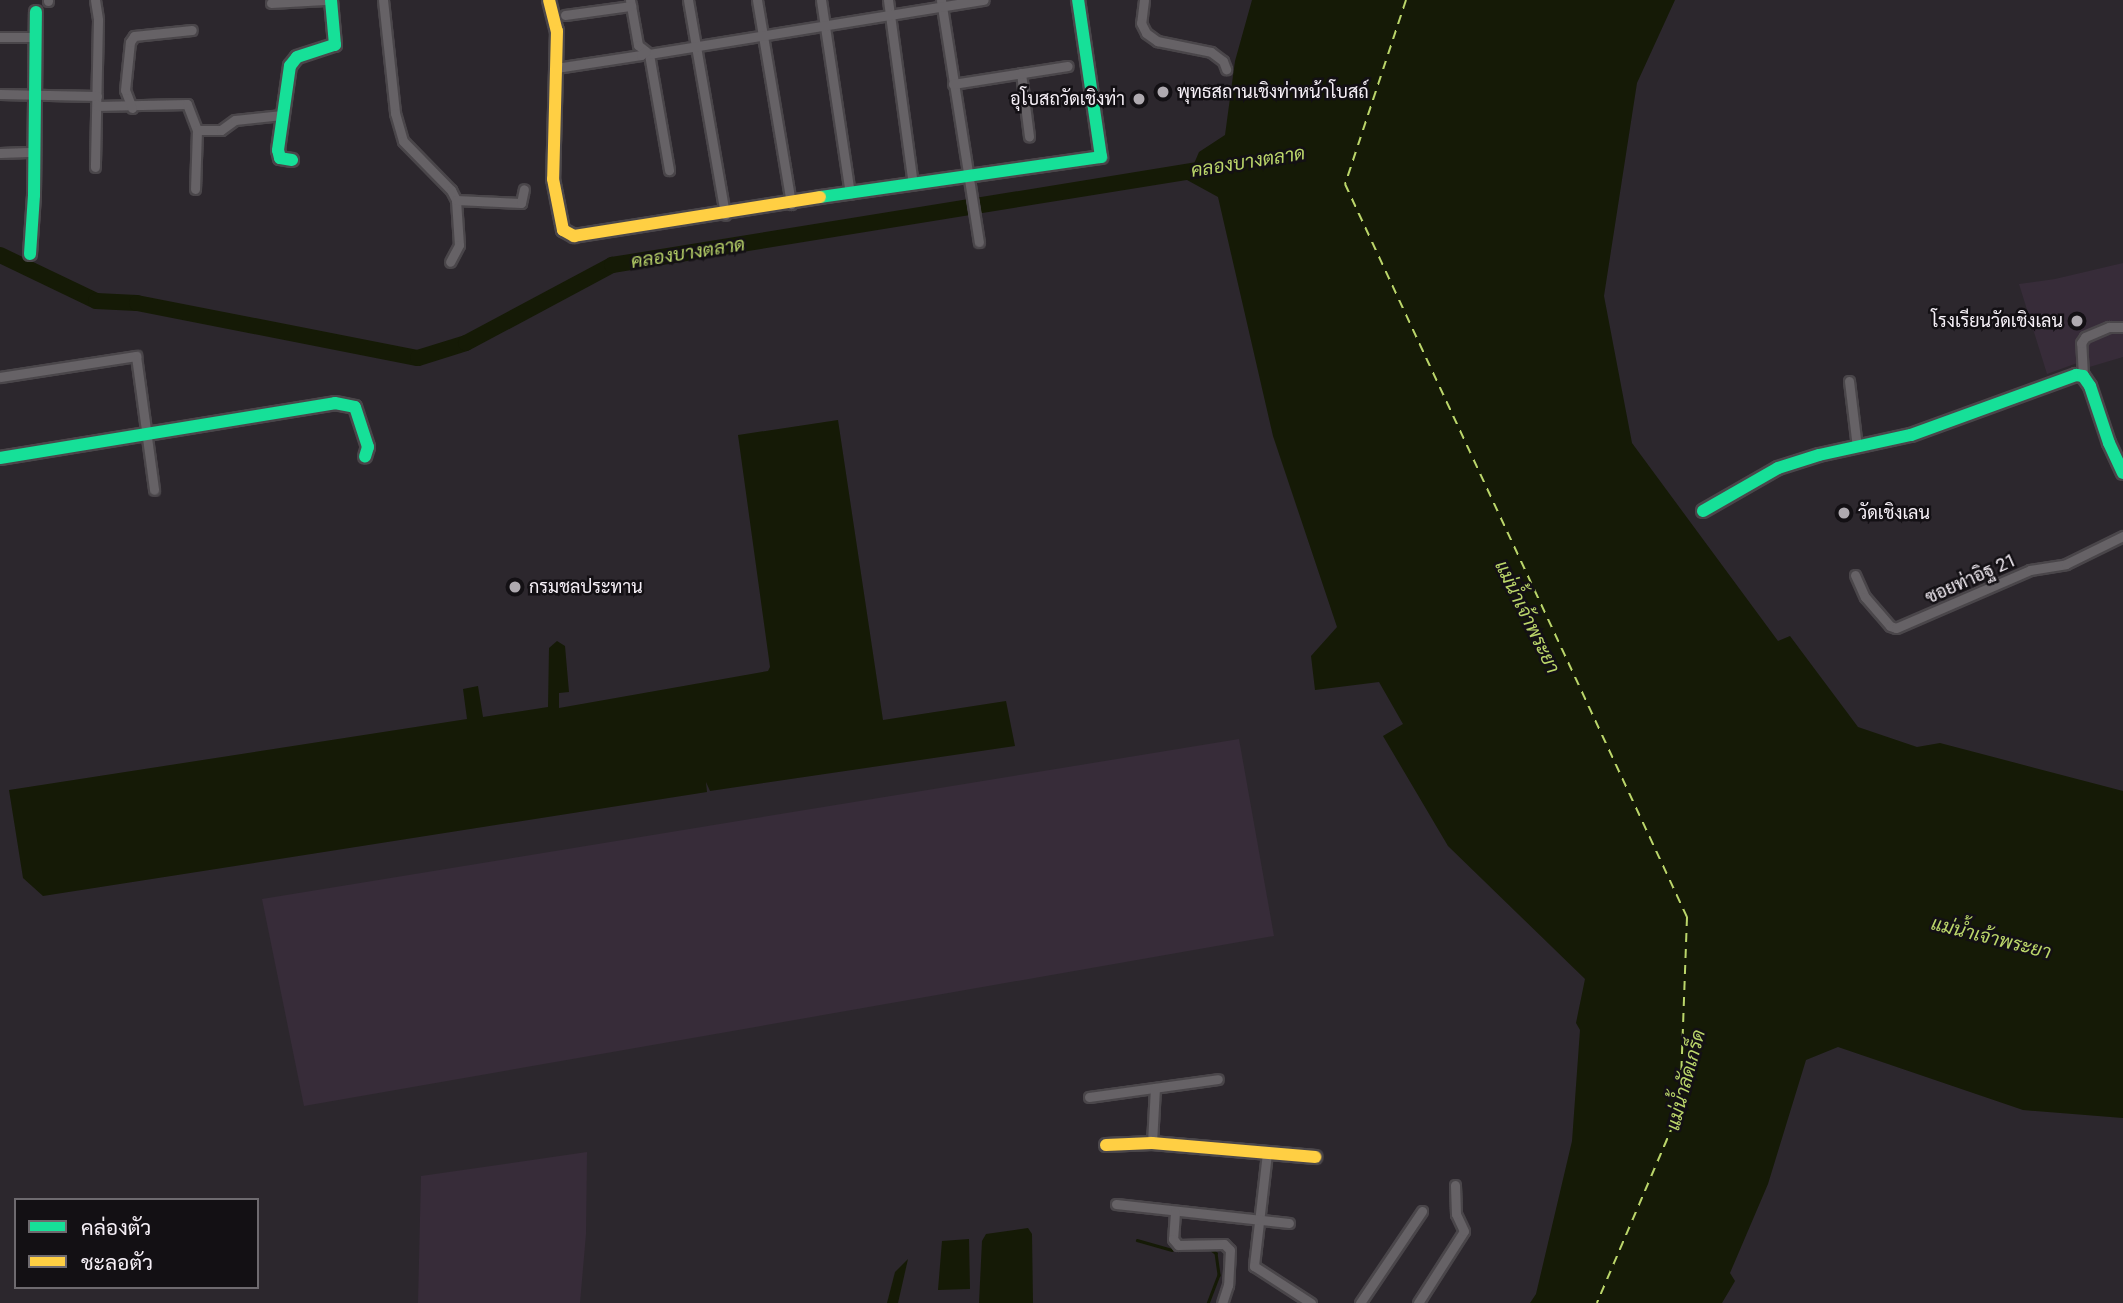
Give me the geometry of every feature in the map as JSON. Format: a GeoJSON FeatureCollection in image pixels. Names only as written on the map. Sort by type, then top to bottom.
{"type":"FeatureCollection","features":[{"type":"Feature","properties":{"kind":"street"},"geometry":{"type":"LineString","coordinates":[[95,0],[98,20],[95,167]]}},
{"type":"Feature","properties":{"kind":"street"},"geometry":{"type":"LineString","coordinates":[[271,3],[325,0]]}},
{"type":"Feature","properties":{"kind":"street"},"geometry":{"type":"LineString","coordinates":[[292,160],[280,158],[282,115],[292,60],[335,45],[331,0]]}},
{"type":"Feature","properties":{"kind":"street"},"geometry":{"type":"LineString","coordinates":[[383,0],[395,113],[403,141],[452,190],[456,200],[459,245],[450,262]]}},
{"type":"Feature","properties":{"kind":"street"},"geometry":{"type":"LineString","coordinates":[[549,0],[557,31],[553,179],[563,230],[574,236],[725,215],[969,174],[1101,157],[1078,0]]}},
{"type":"Feature","properties":{"kind":"street"},"geometry":{"type":"LineString","coordinates":[[688,0],[725,215]]}},
{"type":"Feature","properties":{"kind":"street"},"geometry":{"type":"LineString","coordinates":[[757,0],[791,204]]}},
{"type":"Feature","properties":{"kind":"street"},"geometry":{"type":"LineString","coordinates":[[821,0],[850,194]]}},
{"type":"Feature","properties":{"kind":"street"},"geometry":{"type":"LineString","coordinates":[[888,0],[913,184]]}},
{"type":"Feature","properties":{"kind":"street"},"geometry":{"type":"LineString","coordinates":[[556,68],[824,26],[941,4],[984,0]]}},
{"type":"Feature","properties":{"kind":"street"},"geometry":{"type":"LineString","coordinates":[[1144,0],[1141,23],[1146,33],[1157,41],[1211,52],[1223,61],[1226,69]]}},
{"type":"Feature","properties":{"kind":"street"},"geometry":{"type":"LineString","coordinates":[[565,15],[631,3],[638,45],[648,52],[669,170]]}},
{"type":"Feature","properties":{"kind":"street"},"geometry":{"type":"LineString","coordinates":[[941,4],[979,242]]}},
{"type":"Feature","properties":{"kind":"street"},"geometry":{"type":"LineString","coordinates":[[30,254],[35,152],[36,12]]}},
{"type":"Feature","properties":{"kind":"street"},"geometry":{"type":"LineString","coordinates":[[132,108],[125,90],[130,42],[134,36],[192,30]]}},
{"type":"Feature","properties":{"kind":"street"},"geometry":{"type":"LineString","coordinates":[[0,37],[35,37]]}},
{"type":"Feature","properties":{"kind":"street"},"geometry":{"type":"LineString","coordinates":[[953,83],[1068,66]]}},
{"type":"Feature","properties":{"kind":"street"},"geometry":{"type":"LineString","coordinates":[[1021,73],[1029,136]]}},
{"type":"Feature","properties":{"kind":"street"},"geometry":{"type":"LineString","coordinates":[[0,94],[97,101],[132,108],[187,104],[197,130],[195,189]]}},
{"type":"Feature","properties":{"kind":"street"},"geometry":{"type":"LineString","coordinates":[[197,130],[221,130],[235,120],[282,115]]}},
{"type":"Feature","properties":{"kind":"street"},"geometry":{"type":"LineString","coordinates":[[0,153],[35,152]]}},
{"type":"Feature","properties":{"kind":"street"},"geometry":{"type":"LineString","coordinates":[[456,200],[521,203],[524,189]]}},
{"type":"Feature","properties":{"kind":"street"},"geometry":{"type":"LineString","coordinates":[[2123,327],[2109,327],[2085,337],[2081,343],[2083,376],[2090,386],[2109,443],[2123,472]]}},
{"type":"Feature","properties":{"kind":"street"},"geometry":{"type":"LineString","coordinates":[[0,377],[136,356],[153,491]]}},
{"type":"Feature","properties":{"kind":"street"},"geometry":{"type":"LineString","coordinates":[[1703,511],[1778,468],[1911,435],[2067,376],[2083,376]]}},
{"type":"Feature","properties":{"kind":"street"},"geometry":{"type":"LineString","coordinates":[[1849,381],[1857,447]]}},
{"type":"Feature","properties":{"kind":"street"},"geometry":{"type":"LineString","coordinates":[[0,458],[335,403],[355,407],[368,447],[365,457]]}},
{"type":"Feature","properties":{"kind":"street","name":"ซอยท่าอิฐ 21"},"geometry":{"type":"LineString","coordinates":[[1855,575],[1865,597],[1890,626],[1896,628],[2030,570],[2066,564],[2123,536]]}},
{"type":"Feature","properties":{"kind":"street"},"geometry":{"type":"LineString","coordinates":[[1088,1097],[1218,1079]]}},
{"type":"Feature","properties":{"kind":"street"},"geometry":{"type":"LineString","coordinates":[[1152,1143],[1155,1088]]}},
{"type":"Feature","properties":{"kind":"street"},"geometry":{"type":"LineString","coordinates":[[1105,1145],[1152,1143],[1315,1157]]}},
{"type":"Feature","properties":{"kind":"street"},"geometry":{"type":"LineString","coordinates":[[1267,1153],[1254,1266],[1311,1303]]}},
{"type":"Feature","properties":{"kind":"street"},"geometry":{"type":"LineString","coordinates":[[1419,1303],[1464,1231],[1456,1214],[1455,1185]]}},
{"type":"Feature","properties":{"kind":"street"},"geometry":{"type":"LineString","coordinates":[[1116,1204],[1289,1223]]}},
{"type":"Feature","properties":{"kind":"street"},"geometry":{"type":"LineString","coordinates":[[1360,1303],[1422,1211]]}},
{"type":"Feature","properties":{"kind":"street"},"geometry":{"type":"LineString","coordinates":[[1175,1212],[1173,1239],[1178,1245],[1224,1244],[1230,1250],[1228,1285],[1222,1303]]}},
{"type":"Feature","properties":{"kind":"shaded area","name":"โรงเรียนวัดเชิงเลน"},"geometry":{"type":"Polygon","coordinates":[[[2123,263],[2123,357],[2086,368],[2080,362],[2047,374],[2019,284],[2055,279],[2123,263]]]}},
{"type":"Feature","properties":{"kind":"shaded area"},"geometry":{"type":"Polygon","coordinates":[[[1239,739],[1274,936],[304,1106],[262,899],[1239,739]]]}},
{"type":"Feature","properties":{"kind":"shaded area"},"geometry":{"type":"Polygon","coordinates":[[[587,1152],[586,1234],[580,1303],[418,1303],[421,1176],[587,1152]]]}},
{"type":"Feature","properties":{"kind":"water"},"geometry":{"type":"Polygon","coordinates":[[[1252,0],[1675,0],[1637,83],[1604,296],[1632,443],[1778,641],[1790,636],[1858,727],[1917,747],[1940,743],[2123,791],[2123,1118],[2023,1110],[1838,1047],[1806,1060],[1768,1184],[1730,1273],[1735,1281],[1722,1303],[1530,1303],[1536,1294],[1572,1141],[1580,1030],[1576,1023],[1585,979],[1448,846],[1383,736],[1403,724],[1379,682],[1315,690],[1311,656],[1337,627],[1273,436],[1218,197],[1187,180],[1199,152],[1225,135],[1235,61],[1252,0]]]}},
{"type":"Feature","properties":{"kind":"water"},"geometry":{"type":"Polygon","coordinates":[[[838,420],[883,720],[1006,701],[1015,746],[710,791],[706,782],[707,792],[43,896],[23,878],[9,790],[467,719],[463,689],[478,686],[483,717],[548,707],[549,648],[557,641],[565,646],[569,692],[559,693],[559,708],[768,671],[770,667],[738,435],[838,420]]]}},
{"type":"Feature","properties":{"kind":"water"},"geometry":{"type":"Polygon","coordinates":[[[1028,1228],[1032,1234],[1033,1303],[979,1303],[982,1241],[986,1234],[1028,1228]]]}},
{"type":"Feature","properties":{"kind":"water"},"geometry":{"type":"Polygon","coordinates":[[[969,1239],[970,1289],[938,1290],[942,1241],[969,1239]]]}},
{"type":"Feature","properties":{"kind":"water"},"geometry":{"type":"Polygon","coordinates":[[[908,1259],[898,1303],[887,1303],[895,1272],[908,1259]]]}},
{"type":"Feature","properties":{"kind":"waterway","name":"คลองบางตลาด"},"geometry":{"type":"LineString","coordinates":[[0,255],[96,301],[137,303],[418,358],[466,343],[612,265],[1210,168]]}},
{"type":"Feature","properties":{"kind":"waterway"},"geometry":{"type":"LineString","coordinates":[[1137,1240],[1172,1250],[1212,1250],[1216,1253],[1219,1275],[1208,1303]]}},
{"type":"Feature","properties":{"kind":"ferry route"},"geometry":{"type":"LineString","coordinates":[[1406,0],[1345,184],[1687,917],[1680,1109],[1597,1303]]}},
{"type":"Feature","properties":{"kind":"traffic: fast"},"geometry":{"type":"LineString","coordinates":[[292,160],[280,158],[278,150],[290,66],[297,57],[335,45],[331,0]]}},
{"type":"Feature","properties":{"kind":"traffic: fast"},"geometry":{"type":"LineString","coordinates":[[820,197],[1101,157],[1078,0]]}},
{"type":"Feature","properties":{"kind":"traffic: fast"},"geometry":{"type":"LineString","coordinates":[[30,254],[34,195],[36,12]]}},
{"type":"Feature","properties":{"kind":"traffic: fast"},"geometry":{"type":"LineString","coordinates":[[1703,511],[1778,468],[1819,455],[1911,435],[2076,375],[2083,376],[2090,386],[2109,443],[2123,473]]}},
{"type":"Feature","properties":{"kind":"traffic: fast"},"geometry":{"type":"LineString","coordinates":[[0,458],[335,403],[355,407],[368,447],[365,457]]}},
{"type":"Feature","properties":{"kind":"traffic: slow"},"geometry":{"type":"LineString","coordinates":[[549,0],[557,31],[553,179],[563,230],[574,236],[820,197]]}},
{"type":"Feature","properties":{"kind":"traffic: slow"},"geometry":{"type":"LineString","coordinates":[[1106,1145],[1152,1143],[1315,1157]]}},
{"type":"Feature","properties":{"kind":"place","name":"พุทธสถานเชิงท่าหน้าโบสถ์"},"geometry":{"type":"Point","coordinates":[1163,92]}},
{"type":"Feature","properties":{"kind":"place","name":"อุโบสถวัดเชิงท่า"},"geometry":{"type":"Point","coordinates":[1139,99]}},
{"type":"Feature","properties":{"kind":"place","name":"โรงเรียนวัดเชิงเลน"},"geometry":{"type":"Point","coordinates":[2077,321]}},
{"type":"Feature","properties":{"kind":"place","name":"วัดเชิงเลน"},"geometry":{"type":"Point","coordinates":[1844,513]}},
{"type":"Feature","properties":{"kind":"place","name":"กรมชลประทาน"},"geometry":{"type":"Point","coordinates":[515,587]}},
{"type":"Feature","properties":{"kind":"water label","name":"แม่น้ำเจ้าพระยา"},"geometry":{"type":"Point","coordinates":[1527,617]}},
{"type":"Feature","properties":{"kind":"water label","name":"แม่น้ำเจ้าพระยา"},"geometry":{"type":"Point","coordinates":[1991,938]}},
{"type":"Feature","properties":{"kind":"water label","name":"แม่น้ำลัดเกร็ด"},"geometry":{"type":"Point","coordinates":[1686,1080]}}]}
